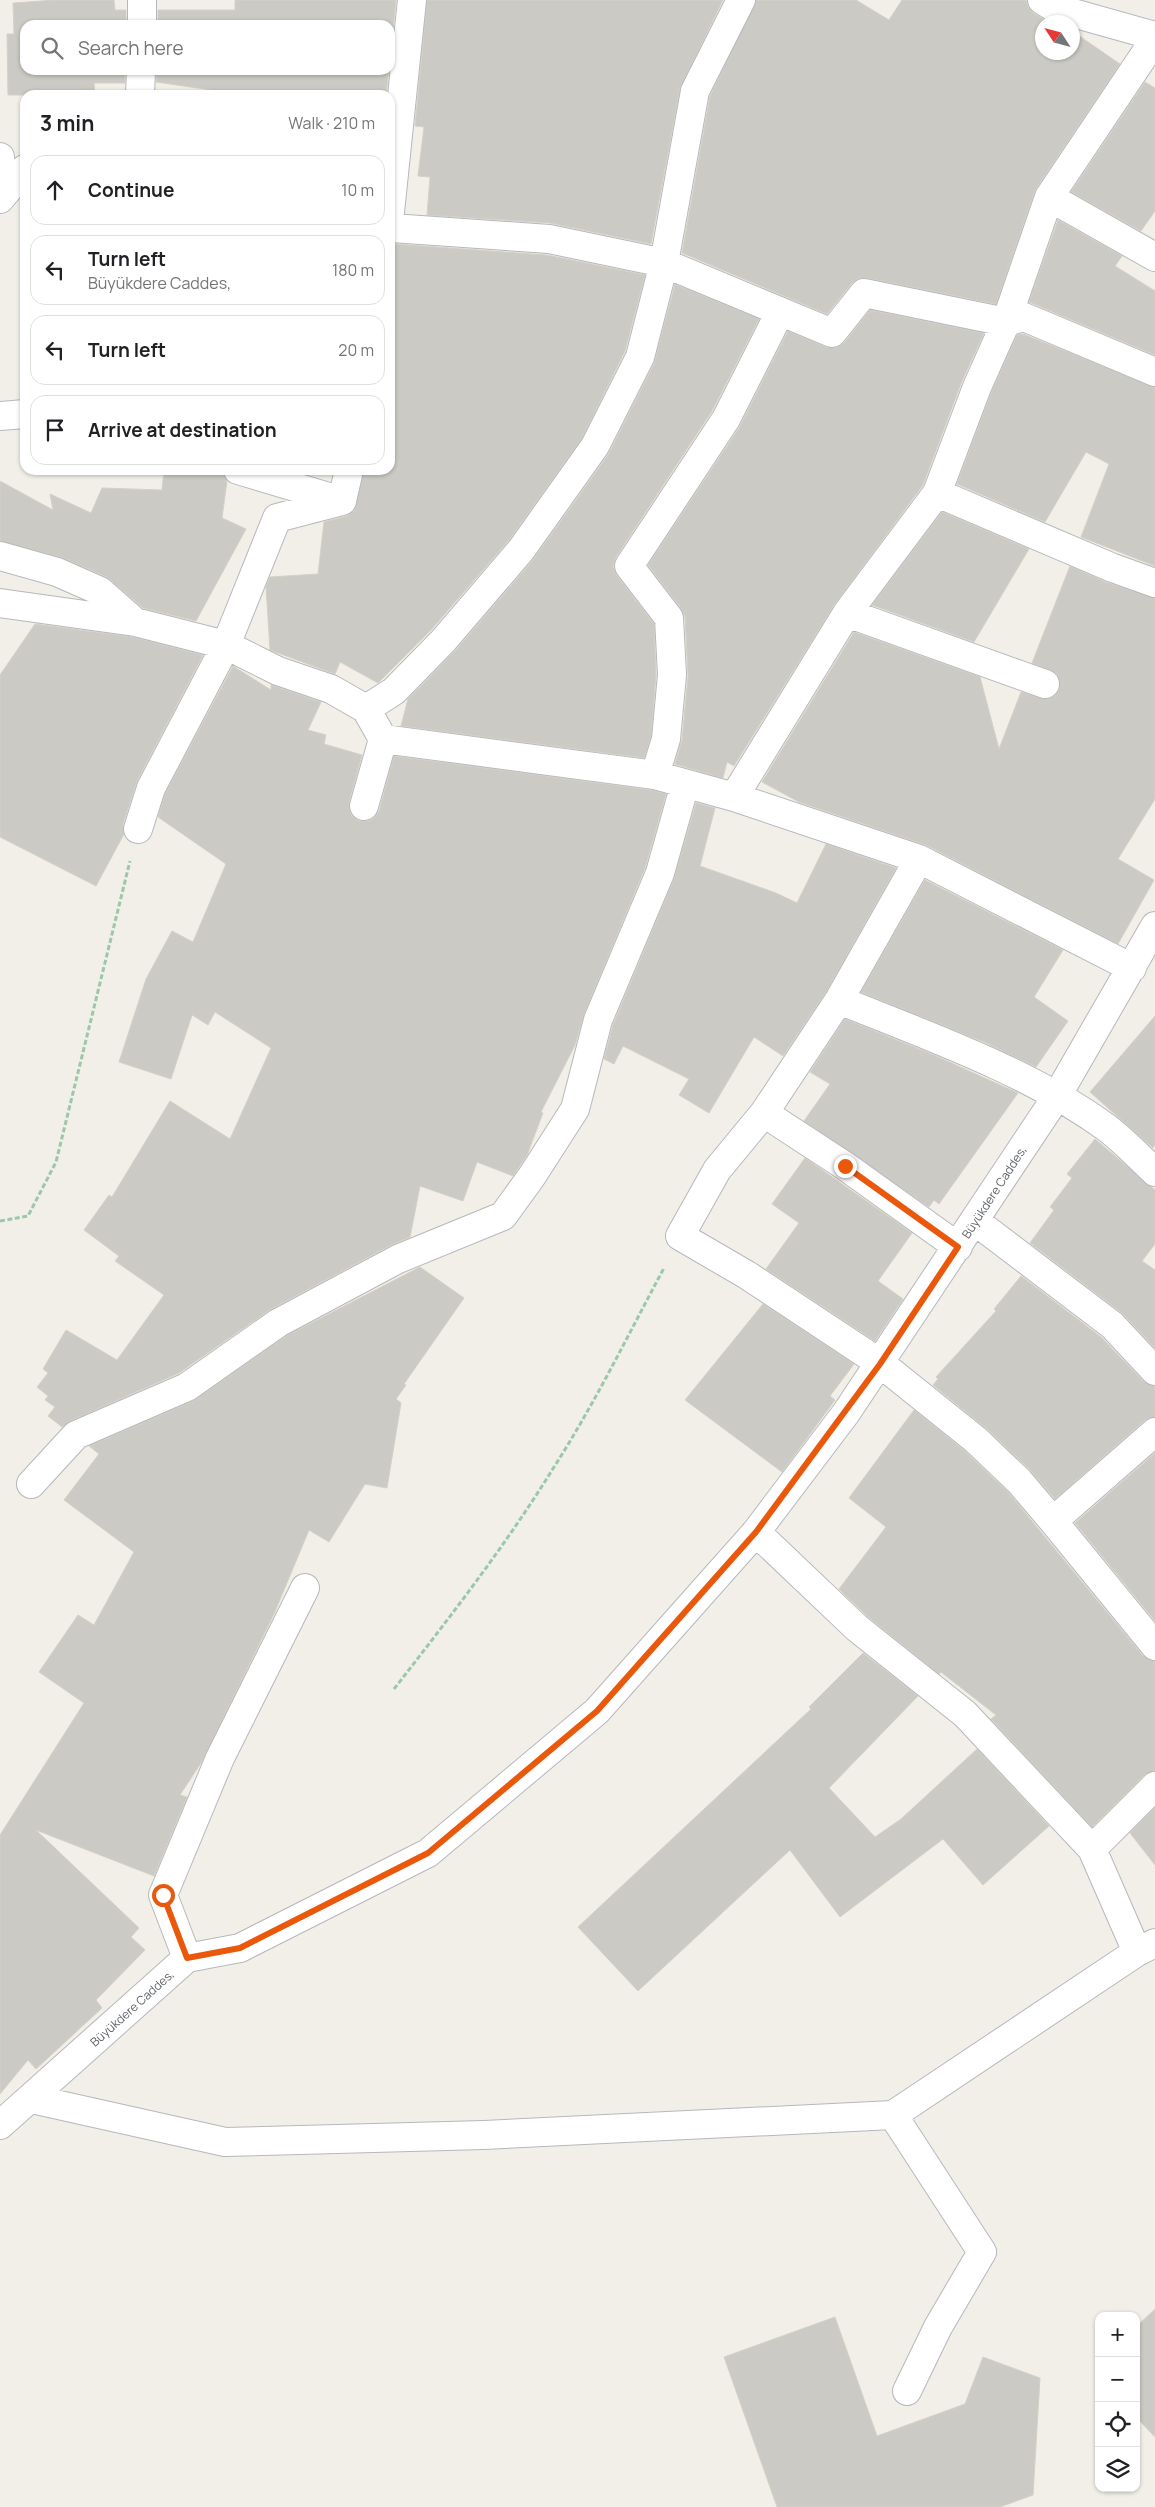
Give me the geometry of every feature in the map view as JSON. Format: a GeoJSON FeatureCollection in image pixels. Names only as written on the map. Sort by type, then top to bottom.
{"type":"FeatureCollection","features":[{"type":"Feature","properties":{"kind":"street"},"geometry":{"type":"LineString","coordinates":[[142,0],[142,20]]}},
{"type":"Feature","properties":{"kind":"street"},"geometry":{"type":"LineString","coordinates":[[395,175],[412,0]]}},
{"type":"Feature","properties":{"kind":"street"},"geometry":{"type":"LineString","coordinates":[[366,709],[394,691],[443,641],[521,550],[595,446],[640,357],[664,263],[695,91],[741,0]]}},
{"type":"Feature","properties":{"kind":"street"},"geometry":{"type":"LineString","coordinates":[[734,797],[848,612],[937,493],[977,387],[1006,322],[1048,197],[1155,37],[1056,8],[1042,0]]}},
{"type":"Feature","properties":{"kind":"street"},"geometry":{"type":"LineString","coordinates":[[140,90],[141,75]]}},
{"type":"Feature","properties":{"kind":"street"},"geometry":{"type":"LineString","coordinates":[[0,157],[2,196]]}},
{"type":"Feature","properties":{"kind":"street"},"geometry":{"type":"LineString","coordinates":[[2,196],[20,176]]}},
{"type":"Feature","properties":{"kind":"street"},"geometry":{"type":"LineString","coordinates":[[1048,197],[1155,257]]}},
{"type":"Feature","properties":{"kind":"street"},"geometry":{"type":"LineString","coordinates":[[395,227],[549,239],[664,263],[832,333],[864,292],[1006,322],[1024,316],[1155,372]]}},
{"type":"Feature","properties":{"kind":"street"},"geometry":{"type":"LineString","coordinates":[[655,775],[666,739],[672,675],[669,618],[629,566],[726,419],[780,312]]}},
{"type":"Feature","properties":{"kind":"street"},"geometry":{"type":"LineString","coordinates":[[255,475],[342,501]]}},
{"type":"Feature","properties":{"kind":"street"},"geometry":{"type":"LineString","coordinates":[[342,501],[348,475]]}},
{"type":"Feature","properties":{"kind":"street"},"geometry":{"type":"LineString","coordinates":[[937,493],[1155,583]]}},
{"type":"Feature","properties":{"kind":"street"},"geometry":{"type":"LineString","coordinates":[[138,829],[150,788],[226,645],[277,518],[342,501]]}},
{"type":"Feature","properties":{"kind":"street"},"geometry":{"type":"LineString","coordinates":[[0,556],[57,572],[100,591],[134,622]]}},
{"type":"Feature","properties":{"kind":"street"},"geometry":{"type":"LineString","coordinates":[[0,603],[134,622],[226,645],[278,672],[330,689],[366,709],[383,739],[364,806]]}},
{"type":"Feature","properties":{"kind":"street"},"geometry":{"type":"LineString","coordinates":[[848,612],[1045,684]]}},
{"type":"Feature","properties":{"kind":"street"},"geometry":{"type":"LineString","coordinates":[[383,739],[655,775],[734,797],[918,859],[1132,968]]}},
{"type":"Feature","properties":{"kind":"street"},"geometry":{"type":"LineString","coordinates":[[31,1484],[76,1435],[187,1387],[278,1323],[398,1259],[503,1216],[532,1176],[575,1109],[598,1020],[660,873],[685,784]]}},
{"type":"Feature","properties":{"kind":"street"},"geometry":{"type":"LineString","coordinates":[[918,859],[839,1000],[764,1114],[717,1170],[680,1236],[747,1275],[880,1364],[976,1440],[1018,1481],[1053,1521],[1155,1646]]}},
{"type":"Feature","properties":{"kind":"street","name":"Büyükdere Caddes,"},"geometry":{"type":"LineString","coordinates":[[0,2125],[32,2099],[187,1958],[240,1948],[428,1853],[597,1711],[756,1532],[880,1364],[1057,1096],[1155,926]]}},
{"type":"Feature","properties":{"kind":"street"},"geometry":{"type":"LineString","coordinates":[[839,1000],[965,1052],[1057,1096],[1108,1129],[1155,1172]]}},
{"type":"Feature","properties":{"kind":"street"},"geometry":{"type":"LineString","coordinates":[[764,1114],[845,1166],[958,1247]]}},
{"type":"Feature","properties":{"kind":"street"},"geometry":{"type":"LineString","coordinates":[[975,1221],[1112,1325],[1155,1371]]}},
{"type":"Feature","properties":{"kind":"street"},"geometry":{"type":"LineString","coordinates":[[1053,1521],[1155,1432]]}},
{"type":"Feature","properties":{"kind":"street"},"geometry":{"type":"LineString","coordinates":[[32,2099],[226,2142],[484,2135],[893,2115],[1146,1948],[1092,1849],[965,1714],[857,1628],[756,1532]]}},
{"type":"Feature","properties":{"kind":"street"},"geometry":{"type":"LineString","coordinates":[[187,1958],[163,1895],[220,1758],[305,1588]]}},
{"type":"Feature","properties":{"kind":"street"},"geometry":{"type":"LineString","coordinates":[[1092,1849],[1155,1786]]}},
{"type":"Feature","properties":{"kind":"street"},"geometry":{"type":"LineString","coordinates":[[893,2115],[982,2252],[938,2327],[907,2391]]}},
{"type":"Feature","properties":{"kind":"path"},"geometry":{"type":"LineString","coordinates":[[0,1221],[28,1216],[56,1162],[138,829]]}},
{"type":"Feature","properties":{"kind":"path"},"geometry":{"type":"LineString","coordinates":[[394,1689],[501,1546],[554,1468],[586,1415],[680,1236]]}},
{"type":"Feature","properties":{"kind":"building"},"geometry":{"type":"Polygon","coordinates":[[[55,0],[114,0],[115,10],[126,10],[126,20],[20,20],[20,75],[125,75],[125,83],[94,83],[95,90],[20,90],[20,95],[8,95],[7,34],[14,34],[13,3],[55,0]]]}},
{"type":"Feature","properties":{"kind":"building"},"geometry":{"type":"Polygon","coordinates":[[[235,0],[396,0],[394,20],[158,20],[158,10],[235,10],[235,0]]]}},
{"type":"Feature","properties":{"kind":"building"},"geometry":{"type":"Polygon","coordinates":[[[427,0],[723,0],[680,88],[651,244],[550,223],[427,215],[430,177],[418,176],[424,127],[415,126],[427,0]]]}},
{"type":"Feature","properties":{"kind":"building"},"geometry":{"type":"Polygon","coordinates":[[[756,0],[856,0],[889,20],[902,0],[1026,0],[1028,7],[1037,15],[1035,15],[1035,60],[1080,60],[1080,36],[1120,64],[1035,190],[996,304],[859,278],[852,283],[827,314],[682,253],[710,96],[756,0]]]}},
{"type":"Feature","properties":{"kind":"building"},"geometry":{"type":"Polygon","coordinates":[[[157,75],[388,75],[387,90],[211,90],[156,82],[157,75]]]}},
{"type":"Feature","properties":{"kind":"building"},"geometry":{"type":"Polygon","coordinates":[[[1145,82],[1155,88],[1155,211],[1141,231],[1071,192],[1145,82]]]}},
{"type":"Feature","properties":{"kind":"building"},"geometry":{"type":"Polygon","coordinates":[[[1058,220],[1122,256],[1115,266],[1155,291],[1155,355],[1029,302],[1058,220]]]}},
{"type":"Feature","properties":{"kind":"building"},"geometry":{"type":"Polygon","coordinates":[[[395,244],[547,255],[645,275],[625,351],[582,438],[509,540],[431,630],[378,683],[340,662],[335,674],[270,650],[266,587],[270,577],[318,574],[324,522],[347,516],[354,511],[363,475],[395,475],[395,244]]]}},
{"type":"Feature","properties":{"kind":"building"},"geometry":{"type":"Polygon","coordinates":[[[675,284],[759,319],[712,411],[616,557],[613,566],[617,576],[654,624],[656,675],[651,736],[644,758],[401,726],[408,699],[455,651],[533,560],[608,455],[654,364],[675,284]]]}},
{"type":"Feature","properties":{"kind":"building"},"geometry":{"type":"Polygon","coordinates":[[[870,310],[984,333],[962,381],[923,485],[834,605],[734,766],[727,762],[723,778],[675,764],[682,740],[688,676],[685,617],[681,608],[648,565],[739,428],[788,331],[826,347],[836,348],[844,343],[870,310]]]}},
{"type":"Feature","properties":{"kind":"building"},"geometry":{"type":"Polygon","coordinates":[[[1023,334],[1155,387],[1155,566],[1081,537],[1109,464],[1086,452],[1045,522],[957,484],[991,393],[1017,335],[1023,334]]]}},
{"type":"Feature","properties":{"kind":"building"},"geometry":{"type":"Polygon","coordinates":[[[164,475],[225,475],[227,481],[222,518],[246,529],[196,621],[143,608],[107,577],[63,558],[0,541],[0,481],[53,510],[50,494],[91,513],[102,488],[162,490],[164,475]]]}},
{"type":"Feature","properties":{"kind":"building"},"geometry":{"type":"Polygon","coordinates":[[[942,512],[1029,549],[974,642],[872,605],[942,512]]]}},
{"type":"Feature","properties":{"kind":"building"},"geometry":{"type":"Polygon","coordinates":[[[1070,566],[1108,583],[1155,598],[1155,799],[1118,859],[1154,880],[1118,944],[926,845],[799,802],[762,782],[854,632],[980,677],[999,749],[1021,692],[1047,699],[1055,696],[1059,690],[1060,682],[1057,674],[1032,663],[1070,566]]]}},
{"type":"Feature","properties":{"kind":"building"},"geometry":{"type":"Polygon","coordinates":[[[35,624],[132,637],[203,655],[137,781],[123,824],[124,834],[96,886],[0,837],[0,675],[35,624]]]}},
{"type":"Feature","properties":{"kind":"building"},"geometry":{"type":"Polygon","coordinates":[[[233,666],[271,690],[271,685],[321,702],[308,730],[326,735],[324,744],[362,755],[349,802],[349,810],[352,816],[359,821],[368,821],[374,818],[379,811],[394,756],[652,790],[666,794],[645,868],[584,1014],[575,1045],[541,1112],[543,1113],[527,1155],[513,1176],[477,1162],[463,1201],[420,1186],[410,1237],[391,1245],[271,1309],[179,1373],[70,1421],[62,1427],[48,1416],[55,1407],[45,1400],[48,1396],[37,1387],[48,1373],[43,1369],[66,1330],[117,1360],[164,1295],[115,1261],[119,1256],[84,1230],[109,1195],[112,1197],[170,1101],[230,1139],[271,1048],[215,1012],[208,1025],[192,1015],[171,1079],[119,1062],[146,979],[172,931],[193,942],[226,864],[158,817],[165,794],[233,666]]]}},
{"type":"Feature","properties":{"kind":"building"},"geometry":{"type":"Polygon","coordinates":[[[696,803],[715,808],[700,866],[776,893],[797,903],[826,844],[896,868],[826,992],[783,1056],[754,1037],[709,1113],[679,1095],[689,1079],[623,1046],[614,1064],[604,1059],[613,1025],[674,879],[696,803]]]}},
{"type":"Feature","properties":{"kind":"building"},"geometry":{"type":"Polygon","coordinates":[[[925,880],[1063,950],[1034,997],[1068,1021],[1036,1067],[984,1042],[861,992],[925,880]]]}},
{"type":"Feature","properties":{"kind":"building"},"geometry":{"type":"Polygon","coordinates":[[[1155,1016],[1155,1145],[1153,1148],[1090,1092],[1155,1016]]]}},
{"type":"Feature","properties":{"kind":"building"},"geometry":{"type":"Polygon","coordinates":[[[845,1019],[936,1056],[1018,1093],[939,1204],[934,1200],[929,1207],[804,1121],[830,1084],[810,1072],[845,1019]]]}},
{"type":"Feature","properties":{"kind":"building"},"geometry":{"type":"Polygon","coordinates":[[[1095,1139],[1155,1190],[1155,1244],[1142,1261],[1155,1270],[1155,1348],[1122,1313],[1030,1243],[1054,1210],[1050,1207],[1072,1178],[1067,1174],[1095,1139]]]}},
{"type":"Feature","properties":{"kind":"building"},"geometry":{"type":"Polygon","coordinates":[[[805,1158],[912,1233],[878,1281],[903,1299],[875,1341],[766,1269],[799,1223],[772,1204],[805,1158]]]}},
{"type":"Feature","properties":{"kind":"building"},"geometry":{"type":"Polygon","coordinates":[[[420,1267],[464,1298],[404,1384],[406,1385],[396,1399],[401,1403],[387,1488],[365,1484],[329,1542],[309,1530],[274,1614],[201,1763],[180,1795],[187,1797],[154,1876],[36,1830],[139,1928],[131,1937],[145,1950],[96,2000],[102,2008],[36,2069],[28,2060],[0,2094],[0,1835],[84,1703],[39,1672],[78,1615],[94,1625],[134,1552],[64,1500],[99,1454],[89,1446],[193,1401],[286,1336],[420,1267]]]}},
{"type":"Feature","properties":{"kind":"building"},"geometry":{"type":"Polygon","coordinates":[[[1021,1276],[1101,1337],[1144,1382],[1155,1386],[1155,1417],[1145,1420],[1055,1499],[1030,1470],[987,1429],[933,1385],[938,1379],[936,1377],[996,1311],[994,1309],[1021,1276]]]}},
{"type":"Feature","properties":{"kind":"building"},"geometry":{"type":"Polygon","coordinates":[[[763,1304],[854,1364],[830,1396],[835,1400],[782,1472],[685,1400],[763,1304]]]}},
{"type":"Feature","properties":{"kind":"building"},"geometry":{"type":"Polygon","coordinates":[[[914,1410],[966,1452],[1008,1492],[1143,1656],[1155,1661],[1155,1771],[1144,1775],[1092,1827],[991,1719],[996,1715],[941,1672],[939,1674],[867,1616],[839,1589],[886,1527],[849,1498],[914,1410]]]}},
{"type":"Feature","properties":{"kind":"building"},"geometry":{"type":"Polygon","coordinates":[[[1155,1453],[1155,1621],[1075,1523],[1155,1453]]]}},
{"type":"Feature","properties":{"kind":"building"},"geometry":{"type":"Polygon","coordinates":[[[863,1653],[918,1696],[829,1788],[875,1837],[901,1819],[977,1749],[1049,1826],[983,1885],[943,1839],[840,1917],[790,1850],[638,1991],[578,1927],[811,1709],[809,1707],[863,1653]]]}},
{"type":"Feature","properties":{"kind":"building"},"geometry":{"type":"Polygon","coordinates":[[[1155,1808],[1155,1865],[1130,1833],[1155,1808]]]}},
{"type":"Feature","properties":{"kind":"building"},"geometry":{"type":"Polygon","coordinates":[[[1155,2309],[1155,2437],[1140,2421],[1140,2323],[1155,2309]]]}},
{"type":"Feature","properties":{"kind":"building"},"geometry":{"type":"Polygon","coordinates":[[[835,2317],[877,2436],[965,2404],[983,2357],[1040,2378],[1033,2495],[1000,2507],[777,2507],[724,2357],[835,2317]]]}},
{"type":"Feature","properties":{"kind":"route"},"geometry":{"type":"LineString","coordinates":[[163,1895],[187,1958],[240,1948],[428,1853],[597,1711],[674,1627],[756,1532],[846,1412],[958,1247],[845,1166]]}}]}
